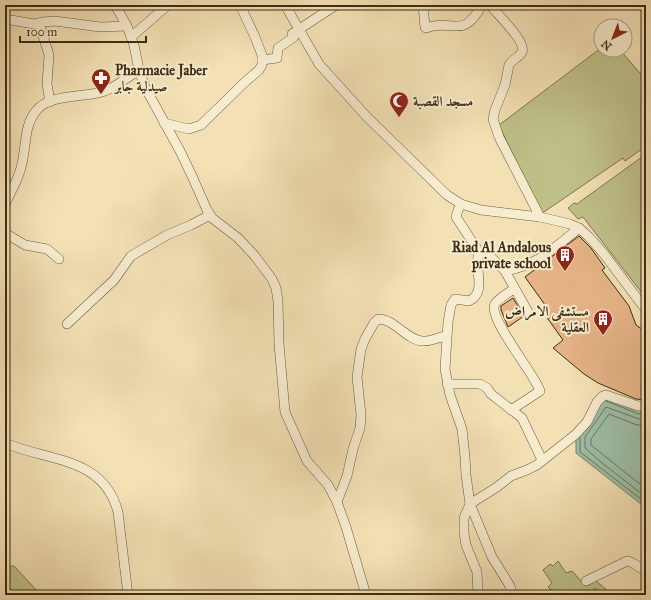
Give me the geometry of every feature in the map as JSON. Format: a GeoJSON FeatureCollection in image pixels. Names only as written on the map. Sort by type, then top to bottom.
{"type":"FeatureCollection","features":[{"type":"Feature","properties":{"kind":"street"},"geometry":{"type":"LineString","coordinates":[[115,5],[131,38],[145,87],[192,176],[202,201],[210,215],[254,255],[272,279],[276,288],[285,412],[306,461],[328,485],[337,502],[366,595]]}},
{"type":"Feature","properties":{"kind":"street"},"geometry":{"type":"LineString","coordinates":[[131,38],[168,5]]}},
{"type":"Feature","properties":{"kind":"street"},"geometry":{"type":"LineString","coordinates":[[164,122],[189,129],[201,125],[245,82],[260,70],[262,60],[255,37],[240,5]]}},
{"type":"Feature","properties":{"kind":"street"},"geometry":{"type":"LineString","coordinates":[[285,5],[298,30],[319,64],[348,98],[447,195],[462,204],[481,210],[540,217],[570,224],[579,228],[604,254],[646,310]]}},
{"type":"Feature","properties":{"kind":"street"},"geometry":{"type":"LineString","coordinates":[[262,60],[277,58],[278,48],[294,37],[292,34],[336,5]]}},
{"type":"Feature","properties":{"kind":"street"},"geometry":{"type":"LineString","coordinates":[[423,5],[426,28],[439,25],[459,27],[465,25],[471,21],[482,5]]}},
{"type":"Feature","properties":{"kind":"street"},"geometry":{"type":"LineString","coordinates":[[494,6],[520,40],[523,47],[522,52],[509,65],[505,85],[493,119],[495,128],[540,217]]}},
{"type":"Feature","properties":{"kind":"street"},"geometry":{"type":"LineString","coordinates":[[5,19],[28,24],[55,21],[100,27],[126,26]]}},
{"type":"Feature","properties":{"kind":"street"},"geometry":{"type":"LineString","coordinates":[[39,23],[50,55],[47,84],[50,102]]}},
{"type":"Feature","properties":{"kind":"street"},"geometry":{"type":"LineString","coordinates":[[5,204],[17,179],[23,159],[27,132],[32,118],[41,106],[50,102],[106,90],[139,70]]}},
{"type":"Feature","properties":{"kind":"street"},"geometry":{"type":"LineString","coordinates":[[462,204],[456,217],[479,252],[482,252],[490,257],[505,271],[528,312]]}},
{"type":"Feature","properties":{"kind":"street"},"geometry":{"type":"LineString","coordinates":[[67,324],[114,280],[131,256],[162,238],[210,215]]}},
{"type":"Feature","properties":{"kind":"street"},"geometry":{"type":"LineString","coordinates":[[505,271],[519,269],[532,264],[579,228]]}},
{"type":"Feature","properties":{"kind":"street"},"geometry":{"type":"LineString","coordinates":[[5,233],[25,245],[47,249],[59,259]]}},
{"type":"Feature","properties":{"kind":"street"},"geometry":{"type":"LineString","coordinates":[[479,252],[477,259],[479,285],[477,295],[469,302],[453,301],[450,310],[446,336],[445,369],[450,395],[462,429],[470,504],[490,551],[510,586],[513,595]]}},
{"type":"Feature","properties":{"kind":"street"},"geometry":{"type":"LineString","coordinates":[[511,410],[540,391],[500,326],[494,310],[495,304],[514,289]]}},
{"type":"Feature","properties":{"kind":"street"},"geometry":{"type":"LineString","coordinates":[[5,299],[5,308]]}},
{"type":"Feature","properties":{"kind":"street"},"geometry":{"type":"LineString","coordinates":[[337,502],[347,476],[353,448],[360,428],[361,415],[357,377],[363,343],[374,323],[378,319],[384,320],[419,340],[426,341],[446,336]]}},
{"type":"Feature","properties":{"kind":"street"},"geometry":{"type":"LineString","coordinates":[[447,384],[480,384],[522,418],[542,460]]}},
{"type":"Feature","properties":{"kind":"street"},"geometry":{"type":"LineString","coordinates":[[478,595],[477,572],[466,544],[464,533],[464,518],[470,504],[511,476],[527,470],[542,460],[581,429],[603,396],[610,396],[638,406],[646,406]]}},
{"type":"Feature","properties":{"kind":"street"},"geometry":{"type":"LineString","coordinates":[[5,443],[81,467],[93,473],[108,488],[115,501],[118,512],[127,592]]}},
{"type":"Feature","properties":{"kind":"street"},"geometry":{"type":"LineString","coordinates":[[586,581],[627,561],[632,561],[640,569],[646,570]]}},
{"type":"Feature","properties":{"kind":"shaded area"},"geometry":{"type":"Polygon","coordinates":[[[593,54],[593,58],[627,58],[646,80],[646,146],[625,161],[623,158],[541,214],[499,125],[593,54]]]}},
{"type":"Feature","properties":{"kind":"shaded area"},"geometry":{"type":"Polygon","coordinates":[[[646,154],[646,298],[583,217],[578,219],[568,208],[574,203],[577,204],[646,154]]]}},
{"type":"Feature","properties":{"kind":"shaded area"},"geometry":{"type":"Polygon","coordinates":[[[558,561],[566,573],[572,571],[581,581],[596,581],[613,595],[602,595],[595,588],[589,595],[556,595],[548,587],[552,583],[543,570],[550,564],[553,566],[558,561]]]}},
{"type":"Feature","properties":{"kind":"shaded area"},"geometry":{"type":"Polygon","coordinates":[[[14,566],[41,595],[5,595],[5,567],[14,566]]]}},
{"type":"Feature","properties":{"kind":"water"},"geometry":{"type":"Polygon","coordinates":[[[603,396],[646,408],[646,508],[576,453],[576,434],[603,396]]]}},
{"type":"Feature","properties":{"kind":"building","name":"مستشفى الامراض العقلية"},"geometry":{"type":"Polygon","coordinates":[[[579,236],[591,248],[605,268],[602,270],[629,306],[636,325],[646,332],[646,400],[636,399],[598,383],[584,374],[553,348],[563,340],[543,312],[548,309],[525,277],[579,236]]]}},
{"type":"Feature","properties":{"kind":"building"},"geometry":{"type":"Polygon","coordinates":[[[513,298],[524,316],[508,327],[501,310],[501,306],[513,298]]]}},
{"type":"Feature","properties":{"kind":"place","name":"Pharmacie Jaber صيدلية جابر"},"geometry":{"type":"Point","coordinates":[101,95]}},
{"type":"Feature","properties":{"kind":"place","name":"مسجد القصبة"},"geometry":{"type":"Point","coordinates":[399,118]}},
{"type":"Feature","properties":{"kind":"place","name":"Riad Al Andalous private school"},"geometry":{"type":"Point","coordinates":[565,272]}},
{"type":"Feature","properties":{"kind":"place","name":"مستشفى الامراض العقلية"},"geometry":{"type":"Point","coordinates":[603,336]}}]}
